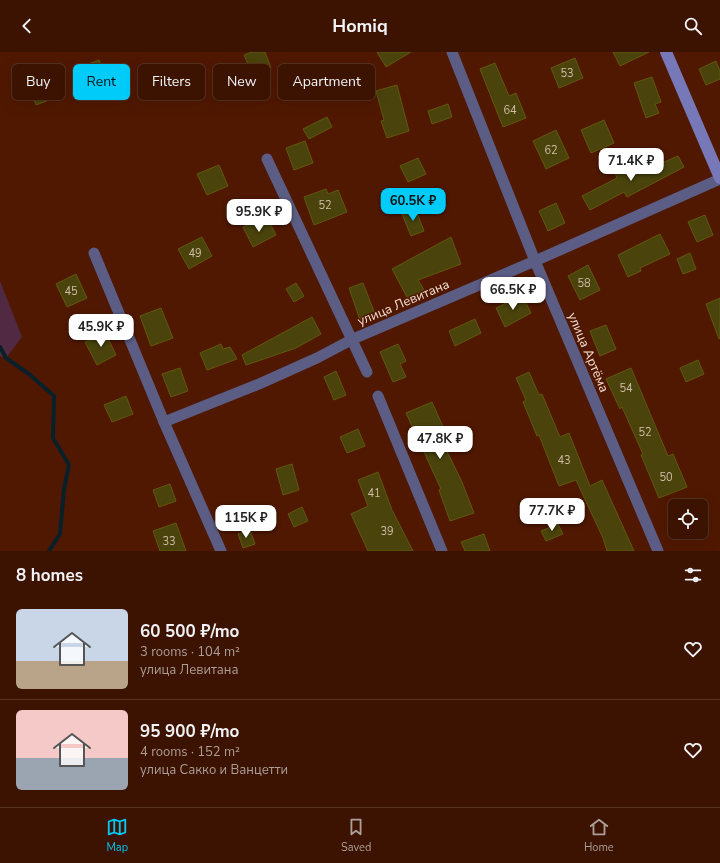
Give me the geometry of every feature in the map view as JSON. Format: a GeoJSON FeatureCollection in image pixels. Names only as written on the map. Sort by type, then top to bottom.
{"type":"FeatureCollection","features":[{"type":"Feature","properties":{"kind":"street","name":"улица Артёма"},"geometry":{"type":"LineString","coordinates":[[452,52],[535,261],[658,551]]}},
{"type":"Feature","properties":{"kind":"street"},"geometry":{"type":"LineString","coordinates":[[666,52],[720,179]]}},
{"type":"Feature","properties":{"kind":"street"},"geometry":{"type":"LineString","coordinates":[[267,159],[339,315],[353,339],[368,372]]}},
{"type":"Feature","properties":{"kind":"street","name":"улица Левитана"},"geometry":{"type":"LineString","coordinates":[[164,422],[267,381],[317,358],[353,339],[535,261],[720,179]]}},
{"type":"Feature","properties":{"kind":"street"},"geometry":{"type":"LineString","coordinates":[[94,253],[164,422],[221,551]]}},
{"type":"Feature","properties":{"kind":"street"},"geometry":{"type":"LineString","coordinates":[[378,396],[442,551]]}},
{"type":"Feature","properties":{"kind":"shaded area"},"geometry":{"type":"Polygon","coordinates":[[[0,281],[22,337],[6,358],[0,356],[0,281]]]}},
{"type":"Feature","properties":{"kind":"building"},"geometry":{"type":"Polygon","coordinates":[[[252,52],[265,52],[270,64],[248,64],[244,55],[252,52]]]}},
{"type":"Feature","properties":{"kind":"building"},"geometry":{"type":"Polygon","coordinates":[[[377,52],[411,52],[386,67],[377,52]]]}},
{"type":"Feature","properties":{"kind":"building"},"geometry":{"type":"Polygon","coordinates":[[[613,52],[649,52],[620,66],[613,52]]]}},
{"type":"Feature","properties":{"kind":"building"},"geometry":{"type":"Polygon","coordinates":[[[575,58],[583,78],[559,88],[551,68],[575,58]]]}},
{"type":"Feature","properties":{"kind":"building"},"geometry":{"type":"Polygon","coordinates":[[[99,60],[101,64],[89,64],[99,60]]]}},
{"type":"Feature","properties":{"kind":"building"},"geometry":{"type":"Polygon","coordinates":[[[716,61],[720,71],[720,79],[706,85],[699,69],[716,61]]]}},
{"type":"Feature","properties":{"kind":"building"},"geometry":{"type":"Polygon","coordinates":[[[495,63],[509,96],[516,93],[526,118],[503,127],[480,69],[495,63]]]}},
{"type":"Feature","properties":{"kind":"building"},"geometry":{"type":"Polygon","coordinates":[[[652,77],[661,102],[655,104],[659,113],[646,118],[634,83],[652,77]]]}},
{"type":"Feature","properties":{"kind":"building"},"geometry":{"type":"Polygon","coordinates":[[[397,85],[409,131],[387,138],[381,121],[384,120],[376,91],[397,85]]]}},
{"type":"Feature","properties":{"kind":"building"},"geometry":{"type":"Polygon","coordinates":[[[34,100],[49,100],[36,105],[34,100]]]}},
{"type":"Feature","properties":{"kind":"building"},"geometry":{"type":"Polygon","coordinates":[[[448,104],[452,117],[432,124],[428,111],[448,104]]]}},
{"type":"Feature","properties":{"kind":"building"},"geometry":{"type":"Polygon","coordinates":[[[327,117],[332,127],[309,139],[303,129],[327,117]]]}},
{"type":"Feature","properties":{"kind":"building"},"geometry":{"type":"Polygon","coordinates":[[[604,120],[614,143],[591,153],[581,130],[604,120]]]}},
{"type":"Feature","properties":{"kind":"building"},"geometry":{"type":"Polygon","coordinates":[[[556,130],[569,158],[546,169],[533,141],[556,130]]]}},
{"type":"Feature","properties":{"kind":"building"},"geometry":{"type":"Polygon","coordinates":[[[305,141],[313,163],[294,170],[286,148],[305,141]]]}},
{"type":"Feature","properties":{"kind":"building"},"geometry":{"type":"Polygon","coordinates":[[[678,156],[684,167],[627,197],[624,192],[590,210],[582,196],[617,178],[615,173],[634,163],[639,173],[678,156]]]}},
{"type":"Feature","properties":{"kind":"building"},"geometry":{"type":"Polygon","coordinates":[[[418,158],[426,174],[408,182],[400,166],[418,158]]]}},
{"type":"Feature","properties":{"kind":"building"},"geometry":{"type":"Polygon","coordinates":[[[219,165],[228,186],[207,195],[197,174],[219,165]]]}},
{"type":"Feature","properties":{"kind":"building"},"geometry":{"type":"Polygon","coordinates":[[[326,189],[328,194],[338,190],[347,212],[314,225],[304,197],[326,189]]]}},
{"type":"Feature","properties":{"kind":"building"},"geometry":{"type":"Polygon","coordinates":[[[556,203],[565,223],[548,231],[539,211],[556,203]]]}},
{"type":"Feature","properties":{"kind":"building"},"geometry":{"type":"Polygon","coordinates":[[[415,208],[424,231],[411,236],[402,214],[415,208]]]}},
{"type":"Feature","properties":{"kind":"building"},"geometry":{"type":"Polygon","coordinates":[[[705,215],[713,235],[697,242],[688,222],[705,215]]]}},
{"type":"Feature","properties":{"kind":"building"},"geometry":{"type":"Polygon","coordinates":[[[269,221],[276,235],[253,247],[243,227],[255,222],[257,227],[269,221]]]}},
{"type":"Feature","properties":{"kind":"building"},"geometry":{"type":"Polygon","coordinates":[[[660,234],[670,254],[640,268],[641,271],[628,277],[618,255],[660,234]]]}},
{"type":"Feature","properties":{"kind":"building"},"geometry":{"type":"Polygon","coordinates":[[[202,237],[212,256],[189,269],[178,249],[202,237]]]}},
{"type":"Feature","properties":{"kind":"building"},"geometry":{"type":"Polygon","coordinates":[[[451,237],[461,264],[418,280],[424,290],[408,299],[392,269],[451,237]]]}},
{"type":"Feature","properties":{"kind":"building"},"geometry":{"type":"Polygon","coordinates":[[[690,253],[696,269],[683,274],[677,259],[690,253]]]}},
{"type":"Feature","properties":{"kind":"building"},"geometry":{"type":"Polygon","coordinates":[[[588,265],[600,290],[580,300],[568,276],[588,265]]]}},
{"type":"Feature","properties":{"kind":"building"},"geometry":{"type":"Polygon","coordinates":[[[76,274],[87,298],[67,307],[56,284],[76,274]]]}},
{"type":"Feature","properties":{"kind":"building"},"geometry":{"type":"Polygon","coordinates":[[[296,283],[304,296],[294,302],[286,289],[296,283]]]}},
{"type":"Feature","properties":{"kind":"building"},"geometry":{"type":"Polygon","coordinates":[[[363,283],[375,314],[360,320],[349,288],[363,283]]]}},
{"type":"Feature","properties":{"kind":"building"},"geometry":{"type":"Polygon","coordinates":[[[522,295],[531,313],[505,327],[496,308],[522,295]]]}},
{"type":"Feature","properties":{"kind":"building"},"geometry":{"type":"Polygon","coordinates":[[[720,298],[720,338],[719,339],[706,304],[720,298]]]}},
{"type":"Feature","properties":{"kind":"building"},"geometry":{"type":"Polygon","coordinates":[[[161,308],[173,338],[151,346],[140,316],[161,308]]]}},
{"type":"Feature","properties":{"kind":"building"},"geometry":{"type":"Polygon","coordinates":[[[312,317],[321,334],[296,348],[246,365],[242,355],[312,317]]]}},
{"type":"Feature","properties":{"kind":"building"},"geometry":{"type":"Polygon","coordinates":[[[475,319],[481,333],[455,346],[449,331],[475,319]]]}},
{"type":"Feature","properties":{"kind":"building"},"geometry":{"type":"Polygon","coordinates":[[[606,325],[616,349],[600,356],[590,331],[606,325]]]}},
{"type":"Feature","properties":{"kind":"building"},"geometry":{"type":"Polygon","coordinates":[[[105,332],[116,355],[97,365],[85,342],[105,332]]]}},
{"type":"Feature","properties":{"kind":"building"},"geometry":{"type":"Polygon","coordinates":[[[221,344],[223,349],[230,347],[237,359],[207,370],[200,353],[221,344]]]}},
{"type":"Feature","properties":{"kind":"building"},"geometry":{"type":"Polygon","coordinates":[[[398,344],[406,361],[400,364],[406,377],[393,382],[380,352],[398,344]]]}},
{"type":"Feature","properties":{"kind":"building"},"geometry":{"type":"Polygon","coordinates":[[[698,360],[704,374],[686,382],[680,368],[698,360]]]}},
{"type":"Feature","properties":{"kind":"building"},"geometry":{"type":"Polygon","coordinates":[[[180,368],[188,391],[171,397],[162,374],[180,368]]]}},
{"type":"Feature","properties":{"kind":"building"},"geometry":{"type":"Polygon","coordinates":[[[631,368],[668,456],[673,454],[687,487],[659,498],[641,455],[643,454],[622,407],[620,409],[606,379],[631,368]]]}},
{"type":"Feature","properties":{"kind":"building"},"geometry":{"type":"Polygon","coordinates":[[[336,371],[346,395],[334,400],[324,377],[336,371]]]}},
{"type":"Feature","properties":{"kind":"building"},"geometry":{"type":"Polygon","coordinates":[[[529,372],[539,395],[542,394],[560,437],[569,433],[590,486],[602,480],[634,551],[607,551],[603,538],[576,480],[559,486],[539,435],[537,436],[523,402],[526,400],[516,378],[529,372]]]}},
{"type":"Feature","properties":{"kind":"building"},"geometry":{"type":"Polygon","coordinates":[[[126,396],[133,414],[112,422],[104,405],[126,396]]]}},
{"type":"Feature","properties":{"kind":"building"},"geometry":{"type":"Polygon","coordinates":[[[432,402],[448,438],[442,441],[462,482],[474,513],[450,521],[439,490],[441,489],[406,413],[432,402]]]}},
{"type":"Feature","properties":{"kind":"building"},"geometry":{"type":"Polygon","coordinates":[[[358,429],[365,446],[347,453],[340,437],[358,429]]]}},
{"type":"Feature","properties":{"kind":"building"},"geometry":{"type":"Polygon","coordinates":[[[292,464],[299,490],[283,495],[276,469],[292,464]]]}},
{"type":"Feature","properties":{"kind":"building"},"geometry":{"type":"Polygon","coordinates":[[[378,472],[392,510],[413,551],[368,551],[351,514],[368,506],[358,480],[378,472]]]}},
{"type":"Feature","properties":{"kind":"building"},"geometry":{"type":"Polygon","coordinates":[[[170,484],[176,501],[159,507],[153,490],[170,484]]]}},
{"type":"Feature","properties":{"kind":"building"},"geometry":{"type":"Polygon","coordinates":[[[302,507],[308,521],[294,527],[288,514],[302,507]]]}},
{"type":"Feature","properties":{"kind":"building"},"geometry":{"type":"Polygon","coordinates":[[[176,523],[186,551],[160,551],[153,531],[176,523]]]}},
{"type":"Feature","properties":{"kind":"building"},"geometry":{"type":"Polygon","coordinates":[[[558,524],[563,534],[546,541],[541,531],[558,524]]]}},
{"type":"Feature","properties":{"kind":"building"},"geometry":{"type":"Polygon","coordinates":[[[250,530],[255,544],[243,548],[238,534],[250,530]]]}},
{"type":"Feature","properties":{"kind":"building"},"geometry":{"type":"Polygon","coordinates":[[[484,534],[490,551],[465,551],[461,542],[484,534]]]}},
{"type":"Feature","properties":{"kind":"waterway"},"geometry":{"type":"LineString","coordinates":[[0,347],[6,358],[29,374],[54,396],[53,438],[69,465],[64,489],[60,534],[49,551]]}}]}
